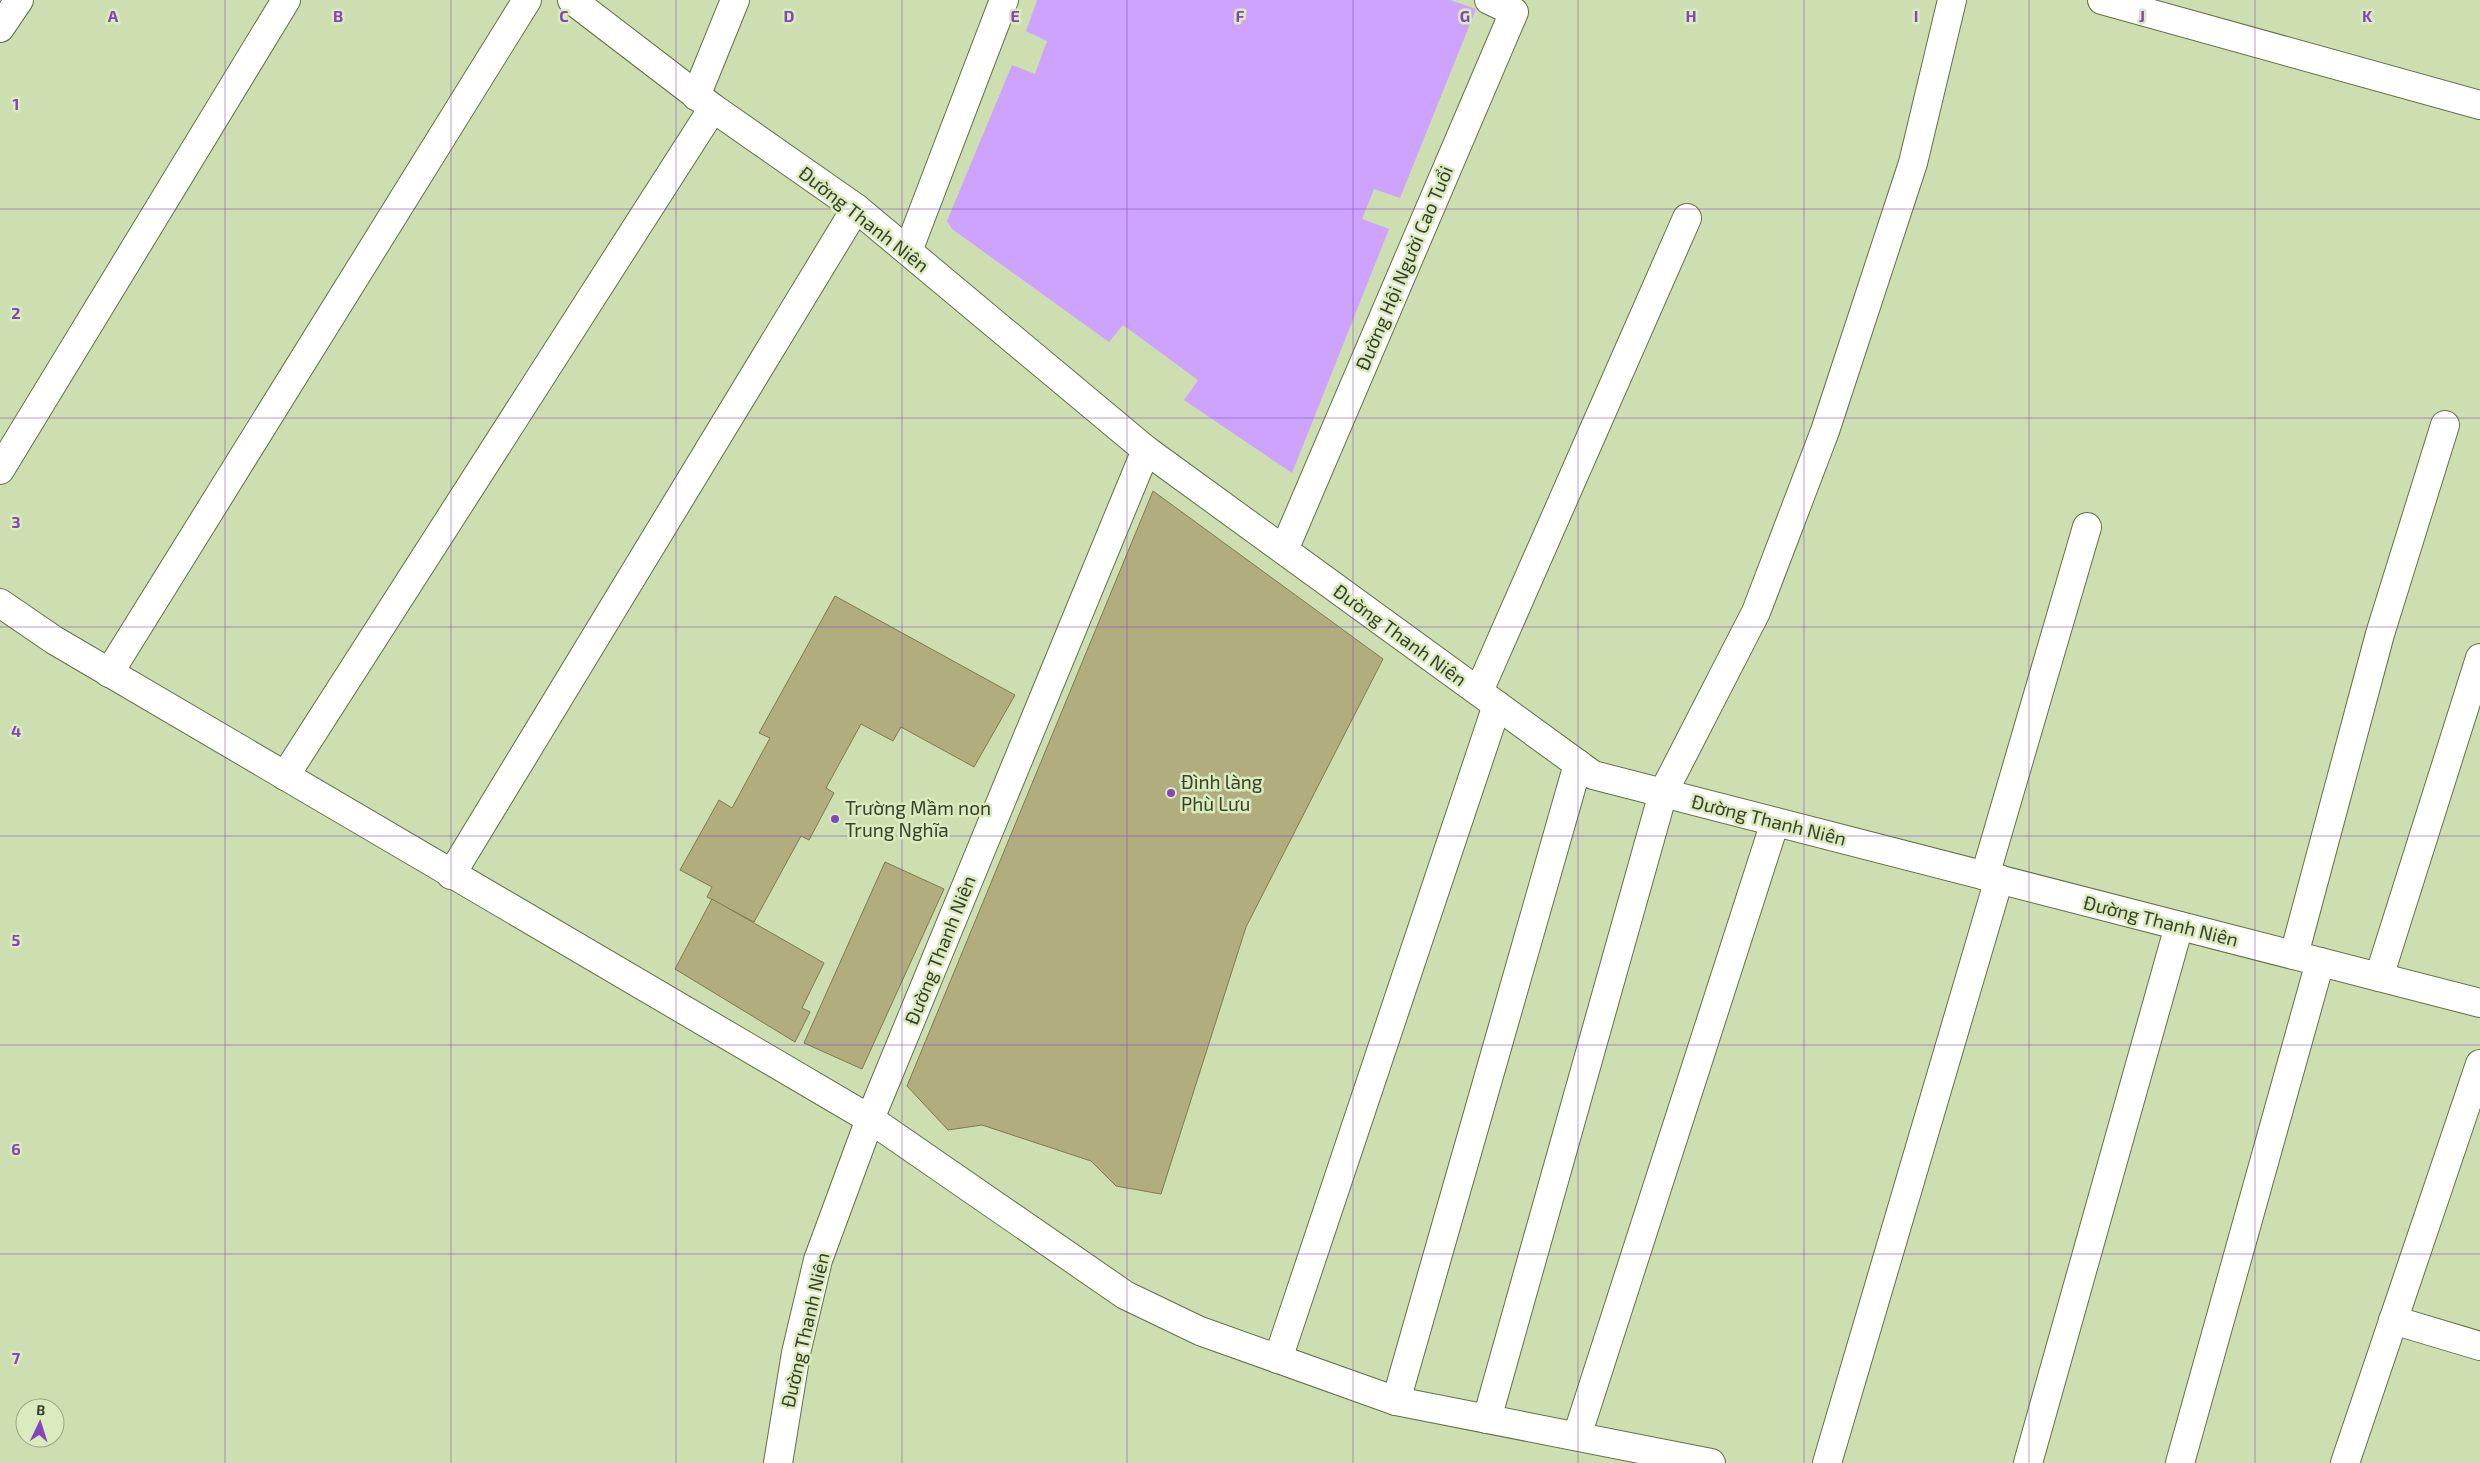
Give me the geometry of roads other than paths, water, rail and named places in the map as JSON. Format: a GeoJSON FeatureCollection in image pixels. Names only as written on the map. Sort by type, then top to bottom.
{"type":"FeatureCollection","features":[{"type":"Feature","properties":{"kind":"street"},"geometry":{"type":"LineString","coordinates":[[0,28],[20,0]]}},
{"type":"Feature","properties":{"kind":"street"},"geometry":{"type":"LineString","coordinates":[[0,470],[286,0]]}},
{"type":"Feature","properties":{"kind":"street"},"geometry":{"type":"LineString","coordinates":[[109,672],[527,0]]}},
{"type":"Feature","properties":{"kind":"street","name":"Đường Thanh Niên"},"geometry":{"type":"LineString","coordinates":[[572,0],[705,102],[856,208],[1146,450],[1593,775],[2379,977],[2480,1001]]}},
{"type":"Feature","properties":{"kind":"street"},"geometry":{"type":"LineString","coordinates":[[285,776],[705,102],[735,0]]}},
{"type":"Feature","properties":{"kind":"street"},"geometry":{"type":"LineString","coordinates":[[908,251],[1004,0]]}},
{"type":"Feature","properties":{"kind":"street","name":"Đường Hội Người Cao Tuổi"},"geometry":{"type":"LineString","coordinates":[[1284,550],[1514,12],[1489,0]]}},
{"type":"Feature","properties":{"kind":"street"},"geometry":{"type":"LineString","coordinates":[[1487,1419],[1663,793],[1756,612],[1825,432],[1913,163],[1952,0]]}},
{"type":"Feature","properties":{"kind":"street"},"geometry":{"type":"LineString","coordinates":[[2102,0],[2480,104]]}},
{"type":"Feature","properties":{"kind":"street"},"geometry":{"type":"LineString","coordinates":[[451,874],[856,208]]}},
{"type":"Feature","properties":{"kind":"street"},"geometry":{"type":"LineString","coordinates":[[1278,1359],[1488,698],[1687,218]]}},
{"type":"Feature","properties":{"kind":"street"},"geometry":{"type":"LineString","coordinates":[[2180,1463],[2307,958],[2380,634],[2445,425]]}},
{"type":"Feature","properties":{"kind":"street","name":"Đường Thanh Niên"},"geometry":{"type":"LineString","coordinates":[[778,1463],[796,1352],[818,1260],[870,1119],[1146,450]]}},
{"type":"Feature","properties":{"kind":"street"},"geometry":{"type":"LineString","coordinates":[[1826,1463],[1992,878],[2087,527]]}},
{"type":"Feature","properties":{"kind":"street"},"geometry":{"type":"LineString","coordinates":[[0,603],[54,640],[870,1119],[1125,1295],[1200,1331],[1396,1401],[1711,1463]]}},
{"type":"Feature","properties":{"kind":"street"},"geometry":{"type":"LineString","coordinates":[[2379,977],[2480,658]]}},
{"type":"Feature","properties":{"kind":"street"},"geometry":{"type":"LineString","coordinates":[[1396,1401],[1578,764]]}},
{"type":"Feature","properties":{"kind":"street"},"geometry":{"type":"LineString","coordinates":[[1577,1436],[1775,822]]}},
{"type":"Feature","properties":{"kind":"street"},"geometry":{"type":"LineString","coordinates":[[2028,1463],[2179,926]]}},
{"type":"Feature","properties":{"kind":"street"},"geometry":{"type":"LineString","coordinates":[[2345,1463],[2480,1064]]}},
{"type":"Feature","properties":{"kind":"street"},"geometry":{"type":"LineString","coordinates":[[2393,1320],[2480,1346]]}},
{"type":"Feature","properties":{"kind":"place","name":"Đình làng Phù Lưu"},"geometry":{"type":"Point","coordinates":[1171,793]}},
{"type":"Feature","properties":{"kind":"place","name":"Trường Mầm non Trung Nghĩa"},"geometry":{"type":"Point","coordinates":[835,819]}}]}
